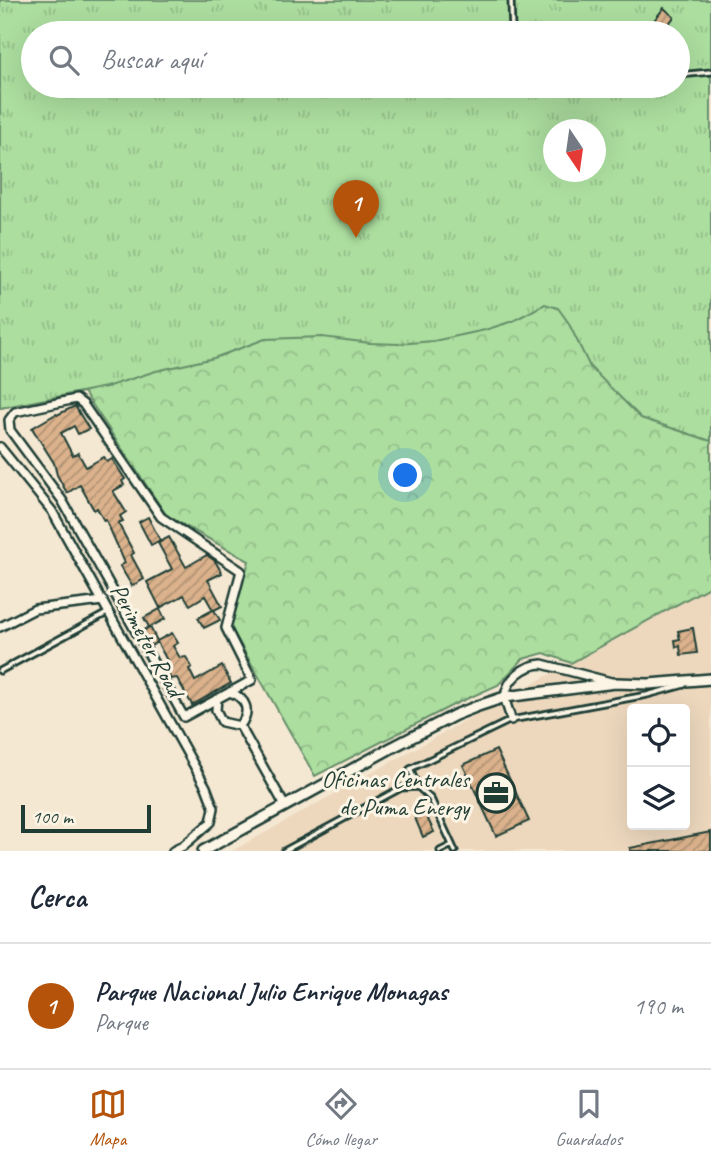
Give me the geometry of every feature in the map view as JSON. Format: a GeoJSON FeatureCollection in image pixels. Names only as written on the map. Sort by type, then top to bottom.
{"type":"FeatureCollection","features":[{"type":"Feature","properties":{"kind":"street"},"geometry":{"type":"LineString","coordinates":[[76,399],[81,401],[161,517],[242,570],[226,628],[252,680],[217,699],[184,717],[62,500],[10,429],[9,420],[15,412],[76,399]]}},
{"type":"Feature","properties":{"kind":"street","name":"Perimeter Road"},"geometry":{"type":"LineString","coordinates":[[0,447],[52,511],[206,787],[214,808],[211,822],[173,851]]}},
{"type":"Feature","properties":{"kind":"street"},"geometry":{"type":"LineString","coordinates":[[0,627],[35,610],[103,601]]}},
{"type":"Feature","properties":{"kind":"street"},"geometry":{"type":"LineString","coordinates":[[512,720],[505,697],[513,678],[520,671],[534,665],[542,664],[615,683]]}},
{"type":"Feature","properties":{"kind":"street"},"geometry":{"type":"LineString","coordinates":[[203,851],[455,715],[505,697],[615,683],[649,684],[711,679]]}},
{"type":"Feature","properties":{"kind":"street"},"geometry":{"type":"LineString","coordinates":[[230,692],[241,697],[246,705],[246,717],[240,726]]}},
{"type":"Feature","properties":{"kind":"street"},"geometry":{"type":"LineString","coordinates":[[217,699],[216,710],[222,722],[240,726],[285,806]]}},
{"type":"Feature","properties":{"kind":"lane"},"geometry":{"type":"LineString","coordinates":[[511,0],[512,21]]}},
{"type":"Feature","properties":{"kind":"lane"},"geometry":{"type":"LineString","coordinates":[[690,74],[711,72]]}},
{"type":"Feature","properties":{"kind":"lane"},"geometry":{"type":"LineString","coordinates":[[0,671],[110,612]]}},
{"type":"Feature","properties":{"kind":"lane"},"geometry":{"type":"LineString","coordinates":[[455,851],[431,799],[418,787],[410,769],[512,720],[647,695],[696,682]]}},
{"type":"Feature","properties":{"kind":"lane"},"geometry":{"type":"LineString","coordinates":[[284,851],[401,788],[418,787]]}},
{"type":"Feature","properties":{"kind":"lane"},"geometry":{"type":"LineString","coordinates":[[440,851],[452,845]]}},
{"type":"Feature","properties":{"kind":"shaded area"},"geometry":{"type":"Polygon","coordinates":[[[711,586],[711,851],[232,851],[473,716],[711,586]]]}},
{"type":"Feature","properties":{"kind":"green space"},"geometry":{"type":"Polygon","coordinates":[[[0,0],[21,21],[21,98],[690,98],[690,83],[711,77],[711,586],[571,663],[544,653],[523,659],[498,685],[453,705],[315,776],[230,626],[249,561],[167,516],[84,392],[0,408],[0,0]]]}},
{"type":"Feature","properties":{"kind":"green space"},"geometry":{"type":"Polygon","coordinates":[[[0,0],[711,0],[711,441],[641,418],[590,367],[568,322],[558,308],[545,304],[513,321],[434,341],[398,344],[322,337],[265,339],[214,358],[156,371],[106,387],[0,408],[0,0]]]}},
{"type":"Feature","properties":{"kind":"building"},"geometry":{"type":"Polygon","coordinates":[[[664,8],[674,17],[671,21],[654,21],[664,8]]]}},
{"type":"Feature","properties":{"kind":"building"},"geometry":{"type":"Polygon","coordinates":[[[75,406],[89,429],[78,434],[74,426],[61,433],[73,456],[78,453],[86,467],[104,457],[107,462],[112,459],[125,479],[122,481],[124,485],[113,491],[126,512],[120,516],[123,521],[118,523],[144,579],[132,586],[120,566],[125,563],[106,520],[104,521],[97,508],[94,510],[80,485],[67,493],[54,463],[32,428],[75,406]]]}},
{"type":"Feature","properties":{"kind":"building"},"geometry":{"type":"Polygon","coordinates":[[[148,517],[160,540],[151,545],[139,522],[148,517]]]}},
{"type":"Feature","properties":{"kind":"building"},"geometry":{"type":"Polygon","coordinates":[[[169,537],[186,567],[207,555],[215,561],[222,573],[208,580],[222,606],[214,610],[220,620],[204,628],[198,618],[213,610],[205,596],[190,605],[184,595],[160,608],[147,582],[172,569],[158,543],[169,537]]]}},
{"type":"Feature","properties":{"kind":"building"},"geometry":{"type":"Polygon","coordinates":[[[160,609],[165,619],[150,627],[157,641],[172,633],[178,643],[173,646],[180,658],[186,657],[192,667],[189,669],[195,681],[222,666],[231,683],[192,705],[177,678],[171,679],[165,669],[169,664],[157,642],[151,646],[143,631],[149,627],[144,618],[160,609]]]}},
{"type":"Feature","properties":{"kind":"building"},"geometry":{"type":"Polygon","coordinates":[[[693,628],[697,653],[681,655],[680,646],[676,647],[675,640],[680,639],[678,631],[693,628]]]}},
{"type":"Feature","properties":{"kind":"building","name":"Oficinas Centrales de Puma Energy"},"geometry":{"type":"Polygon","coordinates":[[[496,750],[529,821],[496,836],[463,765],[496,750]]]}},
{"type":"Feature","properties":{"kind":"building"},"geometry":{"type":"Polygon","coordinates":[[[425,813],[434,832],[423,837],[415,818],[425,813]]]}},
{"type":"Feature","properties":{"kind":"building"},"geometry":{"type":"Polygon","coordinates":[[[711,832],[711,851],[630,851],[630,848],[711,832]]]}},
{"type":"Feature","properties":{"kind":"place","name":"Parque Nacional Julio Enrique Monagas"},"geometry":{"type":"Point","coordinates":[356,238]}},
{"type":"Feature","properties":{"kind":"place","name":"Oficinas Centrales de Puma Energy"},"geometry":{"type":"Point","coordinates":[496,793]}}]}
